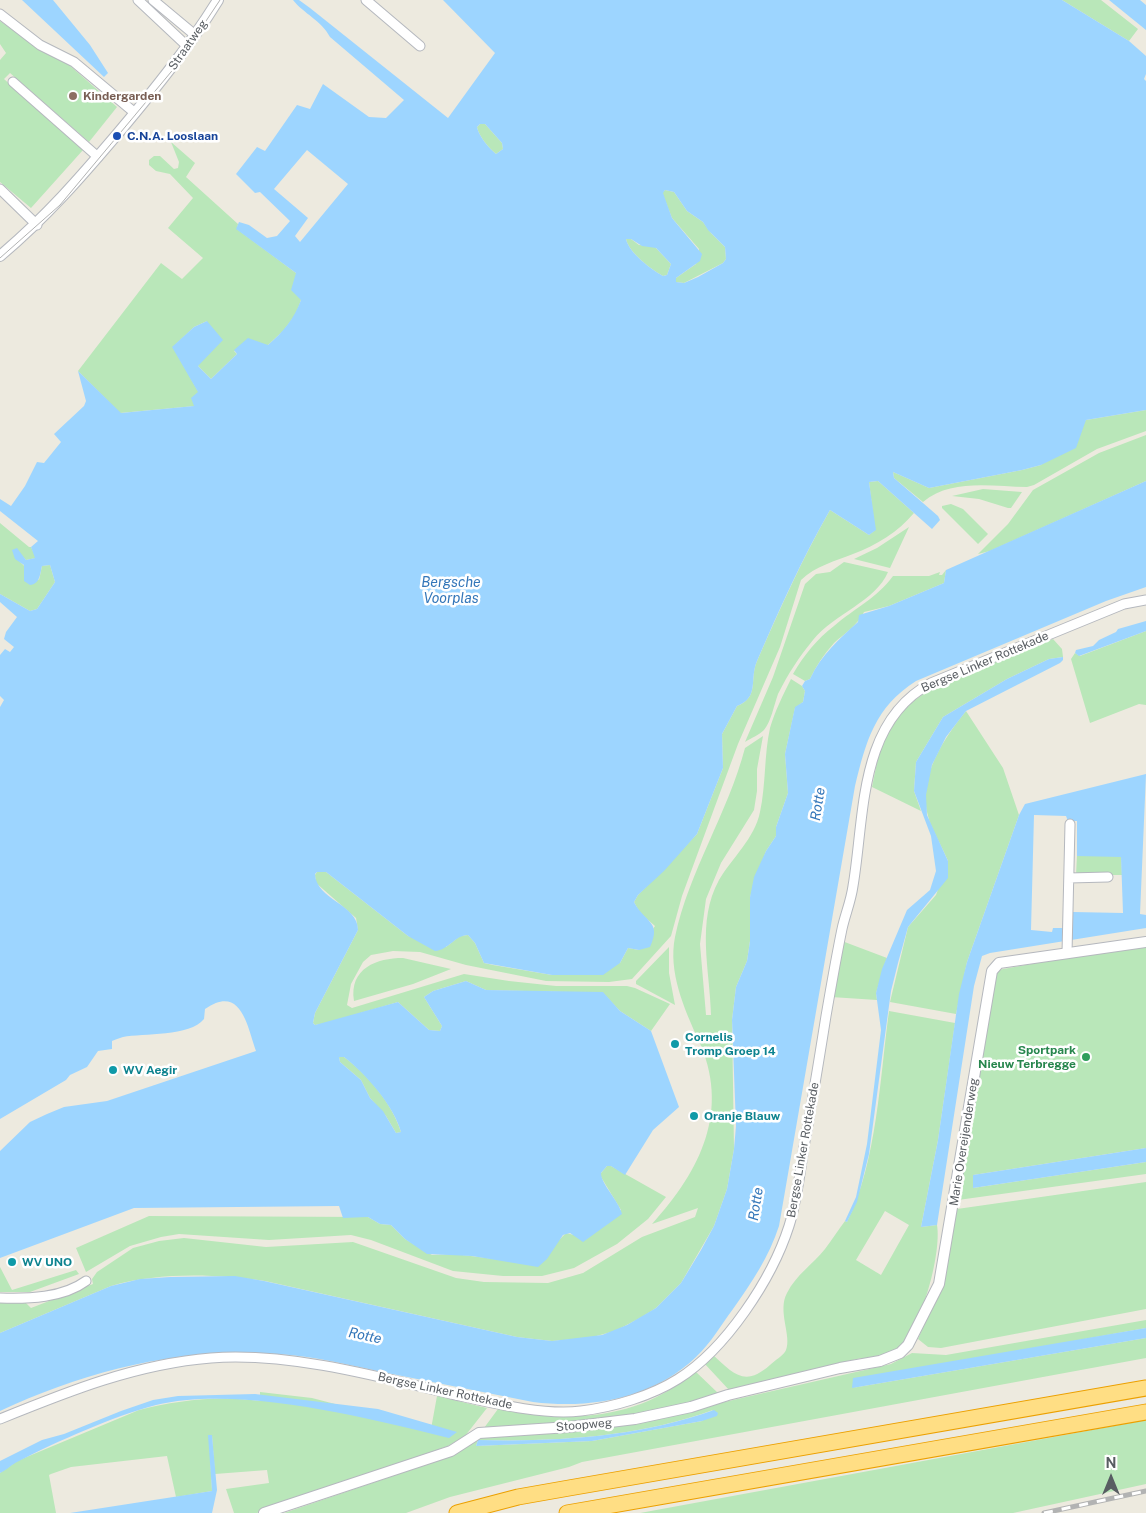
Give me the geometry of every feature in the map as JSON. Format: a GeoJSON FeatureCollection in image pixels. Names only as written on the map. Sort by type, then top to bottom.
{"type":"FeatureCollection","features":[{"type":"Feature","properties":{"kind":"highway"},"geometry":{"type":"LineString","coordinates":[[457,1513],[518,1497],[1146,1388]]}},
{"type":"Feature","properties":{"kind":"highway"},"geometry":{"type":"LineString","coordinates":[[567,1513],[1146,1412]]}},
{"type":"Feature","properties":{"kind":"street"},"geometry":{"type":"LineString","coordinates":[[138,0],[187,46]]}},
{"type":"Feature","properties":{"kind":"street"},"geometry":{"type":"LineString","coordinates":[[152,0],[195,35]]}},
{"type":"Feature","properties":{"kind":"street","name":"Straatweg"},"geometry":{"type":"LineString","coordinates":[[0,256],[36,225],[98,157],[187,46],[218,0]]}},
{"type":"Feature","properties":{"kind":"street"},"geometry":{"type":"LineString","coordinates":[[366,0],[420,46]]}},
{"type":"Feature","properties":{"kind":"street"},"geometry":{"type":"LineString","coordinates":[[0,14],[40,46],[74,62],[135,113]]}},
{"type":"Feature","properties":{"kind":"street"},"geometry":{"type":"LineString","coordinates":[[13,82],[98,157]]}},
{"type":"Feature","properties":{"kind":"street"},"geometry":{"type":"LineString","coordinates":[[0,190],[36,225]]}},
{"type":"Feature","properties":{"kind":"street","name":"Bergse Linker Rottekade"},"geometry":{"type":"LineString","coordinates":[[0,1419],[72,1390],[128,1371],[212,1358],[280,1360],[385,1378],[495,1404],[560,1412],[580,1412],[608,1406],[647,1394],[678,1379],[712,1352],[731,1331],[768,1274],[789,1227],[834,971],[853,890],[866,790],[877,743],[884,727],[899,706],[914,692],[930,683],[1124,604],[1146,600]]}},
{"type":"Feature","properties":{"kind":"street"},"geometry":{"type":"LineString","coordinates":[[1067,948],[1070,824]]}},
{"type":"Feature","properties":{"kind":"street"},"geometry":{"type":"LineString","coordinates":[[1069,878],[1108,877]]}},
{"type":"Feature","properties":{"kind":"street","name":"Marie Overeijenderweg"},"geometry":{"type":"LineString","coordinates":[[908,1345],[939,1284],[992,971],[999,963],[1067,948],[1146,942]]}},
{"type":"Feature","properties":{"kind":"street"},"geometry":{"type":"LineString","coordinates":[[0,1298],[24,1298],[57,1294],[77,1287],[86,1281]]}},
{"type":"Feature","properties":{"kind":"street","name":"Stoopweg"},"geometry":{"type":"LineString","coordinates":[[264,1513],[451,1451],[479,1432],[569,1427],[654,1416],[840,1368],[892,1358],[908,1345]]}},
{"type":"Feature","properties":{"kind":"green space"},"geometry":{"type":"Polygon","coordinates":[[[1062,0],[1101,0],[1138,29],[1129,41],[1062,0]]]}},
{"type":"Feature","properties":{"kind":"green space"},"geometry":{"type":"Polygon","coordinates":[[[0,21],[47,54],[68,64],[117,107],[89,142],[10,73],[4,79],[83,150],[31,208],[0,182],[0,60],[6,53],[0,44],[0,21]]]}},
{"type":"Feature","properties":{"kind":"green space"},"geometry":{"type":"Polygon","coordinates":[[[480,124],[485,124],[502,143],[503,149],[496,154],[480,135],[477,127],[480,124]]]}},
{"type":"Feature","properties":{"kind":"green space"},"geometry":{"type":"Polygon","coordinates":[[[171,142],[195,163],[186,177],[238,224],[237,229],[296,273],[301,300],[296,314],[284,330],[268,345],[234,351],[237,354],[211,379],[198,366],[207,321],[194,327],[173,347],[199,393],[195,406],[120,413],[78,371],[161,263],[182,279],[203,258],[168,228],[193,198],[170,174],[156,171],[149,165],[149,160],[154,156],[160,156],[174,169],[178,168],[179,162],[171,142]]]}},
{"type":"Feature","properties":{"kind":"green space"},"geometry":{"type":"Polygon","coordinates":[[[665,190],[674,192],[687,211],[703,222],[725,247],[726,259],[723,263],[684,283],[676,282],[676,278],[696,264],[699,249],[672,218],[662,193],[665,190]]]}},
{"type":"Feature","properties":{"kind":"green space"},"geometry":{"type":"Polygon","coordinates":[[[626,239],[631,239],[639,245],[654,246],[671,264],[667,275],[663,276],[641,260],[631,250],[626,239]]]}},
{"type":"Feature","properties":{"kind":"green space"},"geometry":{"type":"Polygon","coordinates":[[[1146,410],[1146,431],[1097,449],[1034,485],[1027,487],[987,485],[960,487],[934,494],[923,502],[894,478],[893,472],[929,488],[1041,465],[1086,420],[1146,410]]]}},
{"type":"Feature","properties":{"kind":"green space"},"geometry":{"type":"Polygon","coordinates":[[[1146,435],[1146,481],[990,551],[978,554],[1008,524],[1033,490],[1099,453],[1146,435]]]}},
{"type":"Feature","properties":{"kind":"green space"},"geometry":{"type":"Polygon","coordinates":[[[878,481],[914,513],[894,532],[879,542],[819,567],[801,580],[780,647],[738,744],[682,896],[671,936],[632,979],[609,982],[546,981],[466,965],[420,952],[393,951],[371,955],[363,962],[351,984],[347,1005],[352,1008],[464,974],[556,986],[627,986],[670,1004],[651,1031],[620,1011],[603,993],[486,990],[466,981],[433,991],[424,997],[442,1026],[440,1031],[429,1030],[398,1002],[327,1023],[315,1025],[313,1023],[315,1013],[358,930],[356,918],[316,883],[315,875],[317,872],[326,872],[408,936],[446,947],[460,936],[468,935],[475,943],[484,963],[552,975],[620,963],[628,948],[639,950],[655,926],[640,913],[634,902],[638,895],[697,834],[723,768],[722,734],[737,706],[749,698],[753,687],[757,661],[810,547],[830,510],[869,535],[875,530],[869,482],[878,481]]]}},
{"type":"Feature","properties":{"kind":"green space"},"geometry":{"type":"Polygon","coordinates":[[[983,489],[1022,492],[1011,508],[979,499],[952,496],[983,489]]]}},
{"type":"Feature","properties":{"kind":"green space"},"geometry":{"type":"Polygon","coordinates":[[[951,504],[963,509],[988,534],[978,544],[942,508],[942,506],[951,504]]]}},
{"type":"Feature","properties":{"kind":"green space"},"geometry":{"type":"Polygon","coordinates":[[[0,523],[31,547],[36,558],[26,560],[22,556],[18,560],[39,580],[42,566],[50,565],[55,582],[37,609],[30,611],[0,594],[0,523]]]}},
{"type":"Feature","properties":{"kind":"green space"},"geometry":{"type":"Polygon","coordinates":[[[909,527],[890,568],[854,559],[877,548],[909,527]]]}},
{"type":"Feature","properties":{"kind":"green space"},"geometry":{"type":"Polygon","coordinates":[[[844,562],[888,572],[874,591],[832,622],[813,640],[794,666],[778,694],[764,730],[745,742],[773,677],[805,584],[816,574],[830,572],[844,562]]]}},
{"type":"Feature","properties":{"kind":"green space"},"geometry":{"type":"Polygon","coordinates":[[[946,570],[944,583],[889,606],[864,612],[854,625],[827,651],[810,679],[805,681],[793,674],[806,654],[822,636],[873,597],[893,576],[929,576],[940,572],[939,575],[942,575],[946,570]]]}},
{"type":"Feature","properties":{"kind":"green space"},"geometry":{"type":"Polygon","coordinates":[[[1146,631],[1146,705],[1139,704],[1090,723],[1071,659],[1075,653],[1080,656],[1146,631]]]}},
{"type":"Feature","properties":{"kind":"green space"},"geometry":{"type":"Polygon","coordinates":[[[1053,639],[1062,649],[1063,657],[1049,659],[1007,679],[943,717],[916,762],[914,791],[921,811],[872,787],[880,747],[892,724],[911,703],[931,688],[1053,639]]]}},
{"type":"Feature","properties":{"kind":"green space"},"geometry":{"type":"Polygon","coordinates":[[[791,679],[802,686],[805,691],[803,702],[795,708],[785,754],[788,793],[776,827],[776,836],[766,851],[750,897],[750,941],[747,961],[736,987],[732,1020],[734,1149],[727,1189],[714,1226],[681,1283],[656,1308],[615,1331],[589,1338],[552,1341],[517,1337],[265,1281],[227,1277],[168,1276],[129,1281],[111,1286],[0,1333],[0,1302],[26,1303],[31,1308],[93,1284],[92,1279],[97,1272],[133,1248],[159,1241],[184,1238],[266,1247],[353,1242],[456,1278],[484,1282],[548,1283],[583,1273],[642,1237],[695,1217],[698,1208],[652,1224],[684,1182],[697,1160],[706,1138],[711,1114],[712,1090],[708,1065],[679,990],[673,950],[675,937],[689,889],[729,796],[745,748],[763,736],[757,769],[757,791],[754,810],[721,863],[706,899],[700,944],[706,1015],[711,1015],[706,946],[708,912],[719,880],[748,839],[757,821],[762,801],[770,728],[791,679]]]}},
{"type":"Feature","properties":{"kind":"green space"},"geometry":{"type":"Polygon","coordinates":[[[966,711],[1003,768],[1019,815],[967,962],[956,1014],[890,1002],[908,927],[936,895],[948,861],[928,816],[926,787],[929,773],[941,746],[966,711]]]}},
{"type":"Feature","properties":{"kind":"green space"},"geometry":{"type":"Polygon","coordinates":[[[1077,856],[1121,856],[1122,875],[1076,875],[1077,856]]]}},
{"type":"Feature","properties":{"kind":"green space"},"geometry":{"type":"Polygon","coordinates":[[[842,941],[887,958],[876,993],[877,1000],[831,997],[842,941]]]}},
{"type":"Feature","properties":{"kind":"green space"},"geometry":{"type":"Polygon","coordinates":[[[1146,943],[1146,1148],[973,1175],[973,1188],[1146,1162],[1146,1174],[958,1200],[995,978],[998,970],[1146,943]]]}},
{"type":"Feature","properties":{"kind":"green space"},"geometry":{"type":"Polygon","coordinates":[[[669,947],[669,973],[675,1005],[636,984],[636,981],[669,947]]]}},
{"type":"Feature","properties":{"kind":"green space"},"geometry":{"type":"Polygon","coordinates":[[[393,958],[403,958],[451,969],[413,984],[354,1001],[356,980],[360,973],[375,963],[393,958]]]}},
{"type":"Feature","properties":{"kind":"green space"},"geometry":{"type":"Polygon","coordinates":[[[889,1011],[955,1023],[938,1140],[921,1227],[937,1225],[938,1238],[932,1274],[920,1313],[904,1344],[890,1355],[857,1359],[730,1391],[704,1363],[712,1354],[733,1372],[746,1377],[761,1372],[783,1354],[787,1344],[783,1308],[787,1293],[795,1281],[825,1249],[845,1221],[847,1222],[865,1173],[871,1146],[880,1091],[889,1011]],[[885,1211],[856,1260],[881,1275],[909,1225],[885,1211]]]}},
{"type":"Feature","properties":{"kind":"green space"},"geometry":{"type":"Polygon","coordinates":[[[339,1057],[344,1057],[353,1064],[378,1090],[392,1110],[401,1132],[396,1133],[386,1116],[370,1098],[361,1080],[340,1062],[339,1057]]]}},
{"type":"Feature","properties":{"kind":"green space"},"geometry":{"type":"Polygon","coordinates":[[[607,1166],[611,1166],[666,1197],[648,1219],[617,1244],[574,1268],[542,1276],[503,1276],[453,1271],[371,1240],[351,1235],[269,1240],[179,1234],[130,1246],[86,1272],[76,1248],[149,1216],[368,1217],[380,1224],[391,1225],[405,1239],[432,1255],[455,1254],[502,1260],[556,1243],[566,1233],[574,1235],[621,1210],[601,1177],[601,1173],[607,1166]]]}},
{"type":"Feature","properties":{"kind":"green space"},"geometry":{"type":"Polygon","coordinates":[[[1146,1182],[1146,1309],[941,1348],[928,1347],[918,1339],[942,1282],[957,1209],[1146,1182]]]}},
{"type":"Feature","properties":{"kind":"green space"},"geometry":{"type":"Polygon","coordinates":[[[0,1267],[12,1290],[76,1270],[79,1274],[30,1292],[0,1292],[0,1267]]]}},
{"type":"Feature","properties":{"kind":"green space"},"geometry":{"type":"Polygon","coordinates":[[[1146,1320],[1146,1328],[1035,1348],[852,1388],[1146,1338],[1146,1358],[582,1462],[569,1467],[450,1497],[406,1513],[284,1513],[416,1468],[476,1436],[619,1426],[891,1364],[912,1353],[946,1355],[1146,1320]],[[713,1410],[685,1419],[627,1432],[567,1439],[478,1440],[476,1446],[592,1441],[702,1421],[713,1410]]]}},
{"type":"Feature","properties":{"kind":"green space"},"geometry":{"type":"Polygon","coordinates":[[[695,1371],[719,1394],[666,1411],[551,1426],[484,1428],[498,1409],[551,1416],[576,1416],[626,1409],[650,1400],[673,1388],[695,1371]]]}},
{"type":"Feature","properties":{"kind":"green space"},"geometry":{"type":"Polygon","coordinates":[[[260,1392],[312,1398],[431,1429],[437,1396],[487,1408],[465,1436],[448,1446],[257,1513],[234,1513],[226,1489],[269,1483],[267,1470],[215,1474],[212,1436],[209,1435],[212,1491],[176,1497],[167,1456],[71,1467],[49,1475],[56,1513],[0,1513],[0,1473],[17,1461],[139,1410],[199,1400],[230,1398],[260,1401],[260,1392]]]}},
{"type":"Feature","properties":{"kind":"green space"},"geometry":{"type":"Polygon","coordinates":[[[1146,1420],[1146,1484],[1013,1513],[640,1513],[1146,1420]]]}},
{"type":"Feature","properties":{"kind":"water"},"geometry":{"type":"Polygon","coordinates":[[[22,0],[53,0],[90,45],[108,73],[104,77],[22,0]]]}},
{"type":"Feature","properties":{"kind":"water","name":"Bergsche Voorplas"},"geometry":{"type":"Polygon","coordinates":[[[293,0],[299,0],[310,8],[448,118],[495,53],[443,0],[1062,0],[1129,41],[1146,56],[1146,74],[1144,79],[1146,81],[1146,410],[1086,420],[1076,448],[1041,465],[1022,470],[929,488],[893,472],[894,478],[938,516],[940,520],[932,529],[878,481],[869,482],[876,530],[869,535],[830,510],[791,585],[757,661],[753,687],[749,698],[737,706],[722,734],[723,768],[697,834],[664,871],[638,895],[634,902],[653,927],[654,932],[650,947],[639,950],[628,948],[620,963],[603,975],[552,975],[484,963],[475,943],[468,935],[459,937],[444,948],[435,951],[408,936],[326,872],[317,872],[315,874],[317,883],[322,890],[351,914],[356,921],[358,930],[315,1013],[313,1023],[315,1025],[398,1002],[429,1030],[440,1031],[442,1026],[424,997],[433,991],[466,981],[486,990],[603,992],[620,1011],[651,1031],[679,1107],[653,1130],[625,1175],[611,1166],[607,1166],[601,1173],[622,1214],[583,1242],[570,1233],[563,1235],[547,1259],[538,1267],[472,1256],[427,1254],[405,1239],[391,1225],[380,1224],[368,1217],[343,1218],[339,1206],[134,1208],[0,1258],[0,1151],[30,1122],[64,1107],[107,1101],[256,1051],[241,1011],[235,1004],[227,1001],[217,1003],[205,1009],[204,1019],[188,1029],[177,1032],[123,1037],[112,1041],[112,1049],[98,1051],[87,1067],[70,1075],[66,1080],[0,1119],[0,707],[4,700],[0,696],[0,655],[5,649],[10,652],[14,647],[4,639],[6,632],[17,617],[0,602],[0,594],[30,611],[37,609],[55,582],[50,565],[42,566],[36,583],[30,585],[24,581],[24,565],[15,559],[12,550],[17,548],[26,560],[35,558],[31,547],[38,541],[0,511],[0,499],[11,506],[25,486],[37,462],[44,463],[61,442],[54,434],[84,406],[86,401],[78,371],[121,413],[194,406],[191,398],[198,392],[172,347],[194,327],[207,321],[223,340],[198,366],[211,379],[237,354],[234,350],[248,338],[268,345],[291,319],[301,300],[291,290],[296,273],[236,229],[239,222],[249,225],[267,238],[277,236],[290,221],[260,192],[255,193],[236,174],[257,147],[265,151],[297,105],[310,109],[323,84],[369,117],[386,118],[404,100],[330,37],[322,26],[293,0]],[[480,124],[477,127],[482,138],[496,154],[503,149],[502,143],[485,124],[480,124]],[[307,150],[274,189],[308,218],[295,236],[300,242],[348,184],[307,150]],[[665,190],[663,193],[672,218],[702,254],[700,261],[676,278],[676,282],[684,283],[723,263],[726,259],[725,247],[708,230],[703,222],[687,211],[674,192],[665,190]],[[626,239],[631,250],[663,276],[667,275],[671,264],[656,248],[642,246],[631,239],[626,239]],[[339,1057],[340,1062],[361,1080],[370,1098],[383,1111],[396,1133],[401,1132],[392,1112],[378,1091],[344,1057],[339,1057]]]}},
{"type":"Feature","properties":{"kind":"water"},"geometry":{"type":"Polygon","coordinates":[[[1109,0],[1140,0],[1146,5],[1146,30],[1109,0]]]}},
{"type":"Feature","properties":{"kind":"water","name":"Rotte"},"geometry":{"type":"Polygon","coordinates":[[[1146,481],[1146,587],[1106,601],[916,681],[891,702],[874,726],[863,754],[855,786],[779,1226],[765,1259],[716,1334],[696,1357],[679,1371],[660,1383],[620,1398],[577,1404],[555,1404],[533,1402],[305,1357],[276,1354],[204,1354],[169,1358],[100,1374],[66,1384],[0,1411],[0,1333],[111,1286],[140,1279],[235,1276],[517,1337],[552,1341],[602,1335],[627,1325],[656,1308],[681,1283],[701,1250],[714,1226],[727,1189],[736,1126],[732,1020],[736,987],[747,961],[750,941],[750,897],[754,877],[766,851],[776,836],[776,827],[788,793],[785,754],[795,707],[803,702],[805,691],[802,686],[805,681],[810,679],[819,662],[831,648],[858,622],[859,615],[889,606],[944,583],[946,570],[1146,481]]]}},
{"type":"Feature","properties":{"kind":"water"},"geometry":{"type":"Polygon","coordinates":[[[1146,621],[1146,631],[1079,656],[1075,653],[1076,650],[1093,646],[1099,640],[1116,632],[1118,629],[1146,621]]]}},
{"type":"Feature","properties":{"kind":"water"},"geometry":{"type":"Polygon","coordinates":[[[1063,657],[1060,663],[966,711],[946,737],[932,765],[926,795],[927,815],[948,861],[948,878],[908,927],[891,991],[869,1154],[857,1202],[847,1222],[845,1221],[856,1197],[867,1144],[881,1030],[876,993],[882,969],[907,910],[930,890],[936,871],[931,836],[914,791],[916,762],[943,717],[1007,679],[1049,659],[1063,657]]]}},
{"type":"Feature","properties":{"kind":"water"},"geometry":{"type":"Polygon","coordinates":[[[1146,774],[1140,914],[1146,915],[1146,928],[990,953],[982,956],[974,986],[937,1225],[921,1227],[938,1140],[959,994],[967,962],[1019,815],[1025,804],[1146,774]],[[1034,815],[1031,930],[1052,932],[1053,928],[1072,928],[1073,912],[1123,913],[1121,857],[1077,856],[1077,821],[1068,821],[1066,816],[1034,815]]]}},
{"type":"Feature","properties":{"kind":"water"},"geometry":{"type":"Polygon","coordinates":[[[1146,1148],[1146,1162],[973,1188],[973,1175],[1146,1148]]]}},
{"type":"Feature","properties":{"kind":"water"},"geometry":{"type":"Polygon","coordinates":[[[1146,1328],[1146,1338],[852,1388],[853,1378],[1146,1328]]]}},
{"type":"Feature","properties":{"kind":"water"},"geometry":{"type":"Polygon","coordinates":[[[255,1394],[378,1409],[457,1432],[449,1438],[342,1413],[264,1401],[189,1400],[156,1405],[104,1422],[34,1453],[0,1473],[0,1461],[42,1440],[64,1434],[153,1400],[178,1396],[255,1394]]]}},
{"type":"Feature","properties":{"kind":"water"},"geometry":{"type":"Polygon","coordinates":[[[714,1410],[718,1413],[717,1416],[702,1421],[592,1441],[476,1446],[478,1440],[567,1439],[627,1432],[686,1419],[714,1410]]]}},
{"type":"Feature","properties":{"kind":"water"},"geometry":{"type":"Polygon","coordinates":[[[208,1435],[212,1435],[217,1490],[212,1513],[70,1513],[212,1491],[208,1435]]]}},
{"type":"Feature","properties":{"kind":"tram line"},"geometry":{"type":"LineString","coordinates":[[0,258],[60,205],[176,66],[220,0]]}},
{"type":"Feature","properties":{"kind":"railway"},"geometry":{"type":"LineString","coordinates":[[1044,1513],[1146,1491]]}},
{"type":"Feature","properties":{"kind":"place","name":"Kindergarden"},"geometry":{"type":"Point","coordinates":[73,96]}},
{"type":"Feature","properties":{"kind":"place","name":"C.N.A. Looslaan"},"geometry":{"type":"Point","coordinates":[117,136]}},
{"type":"Feature","properties":{"kind":"place","name":"Cornelis Tromp Groep 14"},"geometry":{"type":"Point","coordinates":[675,1044]}},
{"type":"Feature","properties":{"kind":"place","name":"Sportpark Nieuw Terbregge"},"geometry":{"type":"Point","coordinates":[1086,1057]}},
{"type":"Feature","properties":{"kind":"place","name":"WV Aegir"},"geometry":{"type":"Point","coordinates":[113,1070]}},
{"type":"Feature","properties":{"kind":"place","name":"Oranje Blauw"},"geometry":{"type":"Point","coordinates":[694,1116]}},
{"type":"Feature","properties":{"kind":"place","name":"WV UNO"},"geometry":{"type":"Point","coordinates":[12,1262]}}]}
